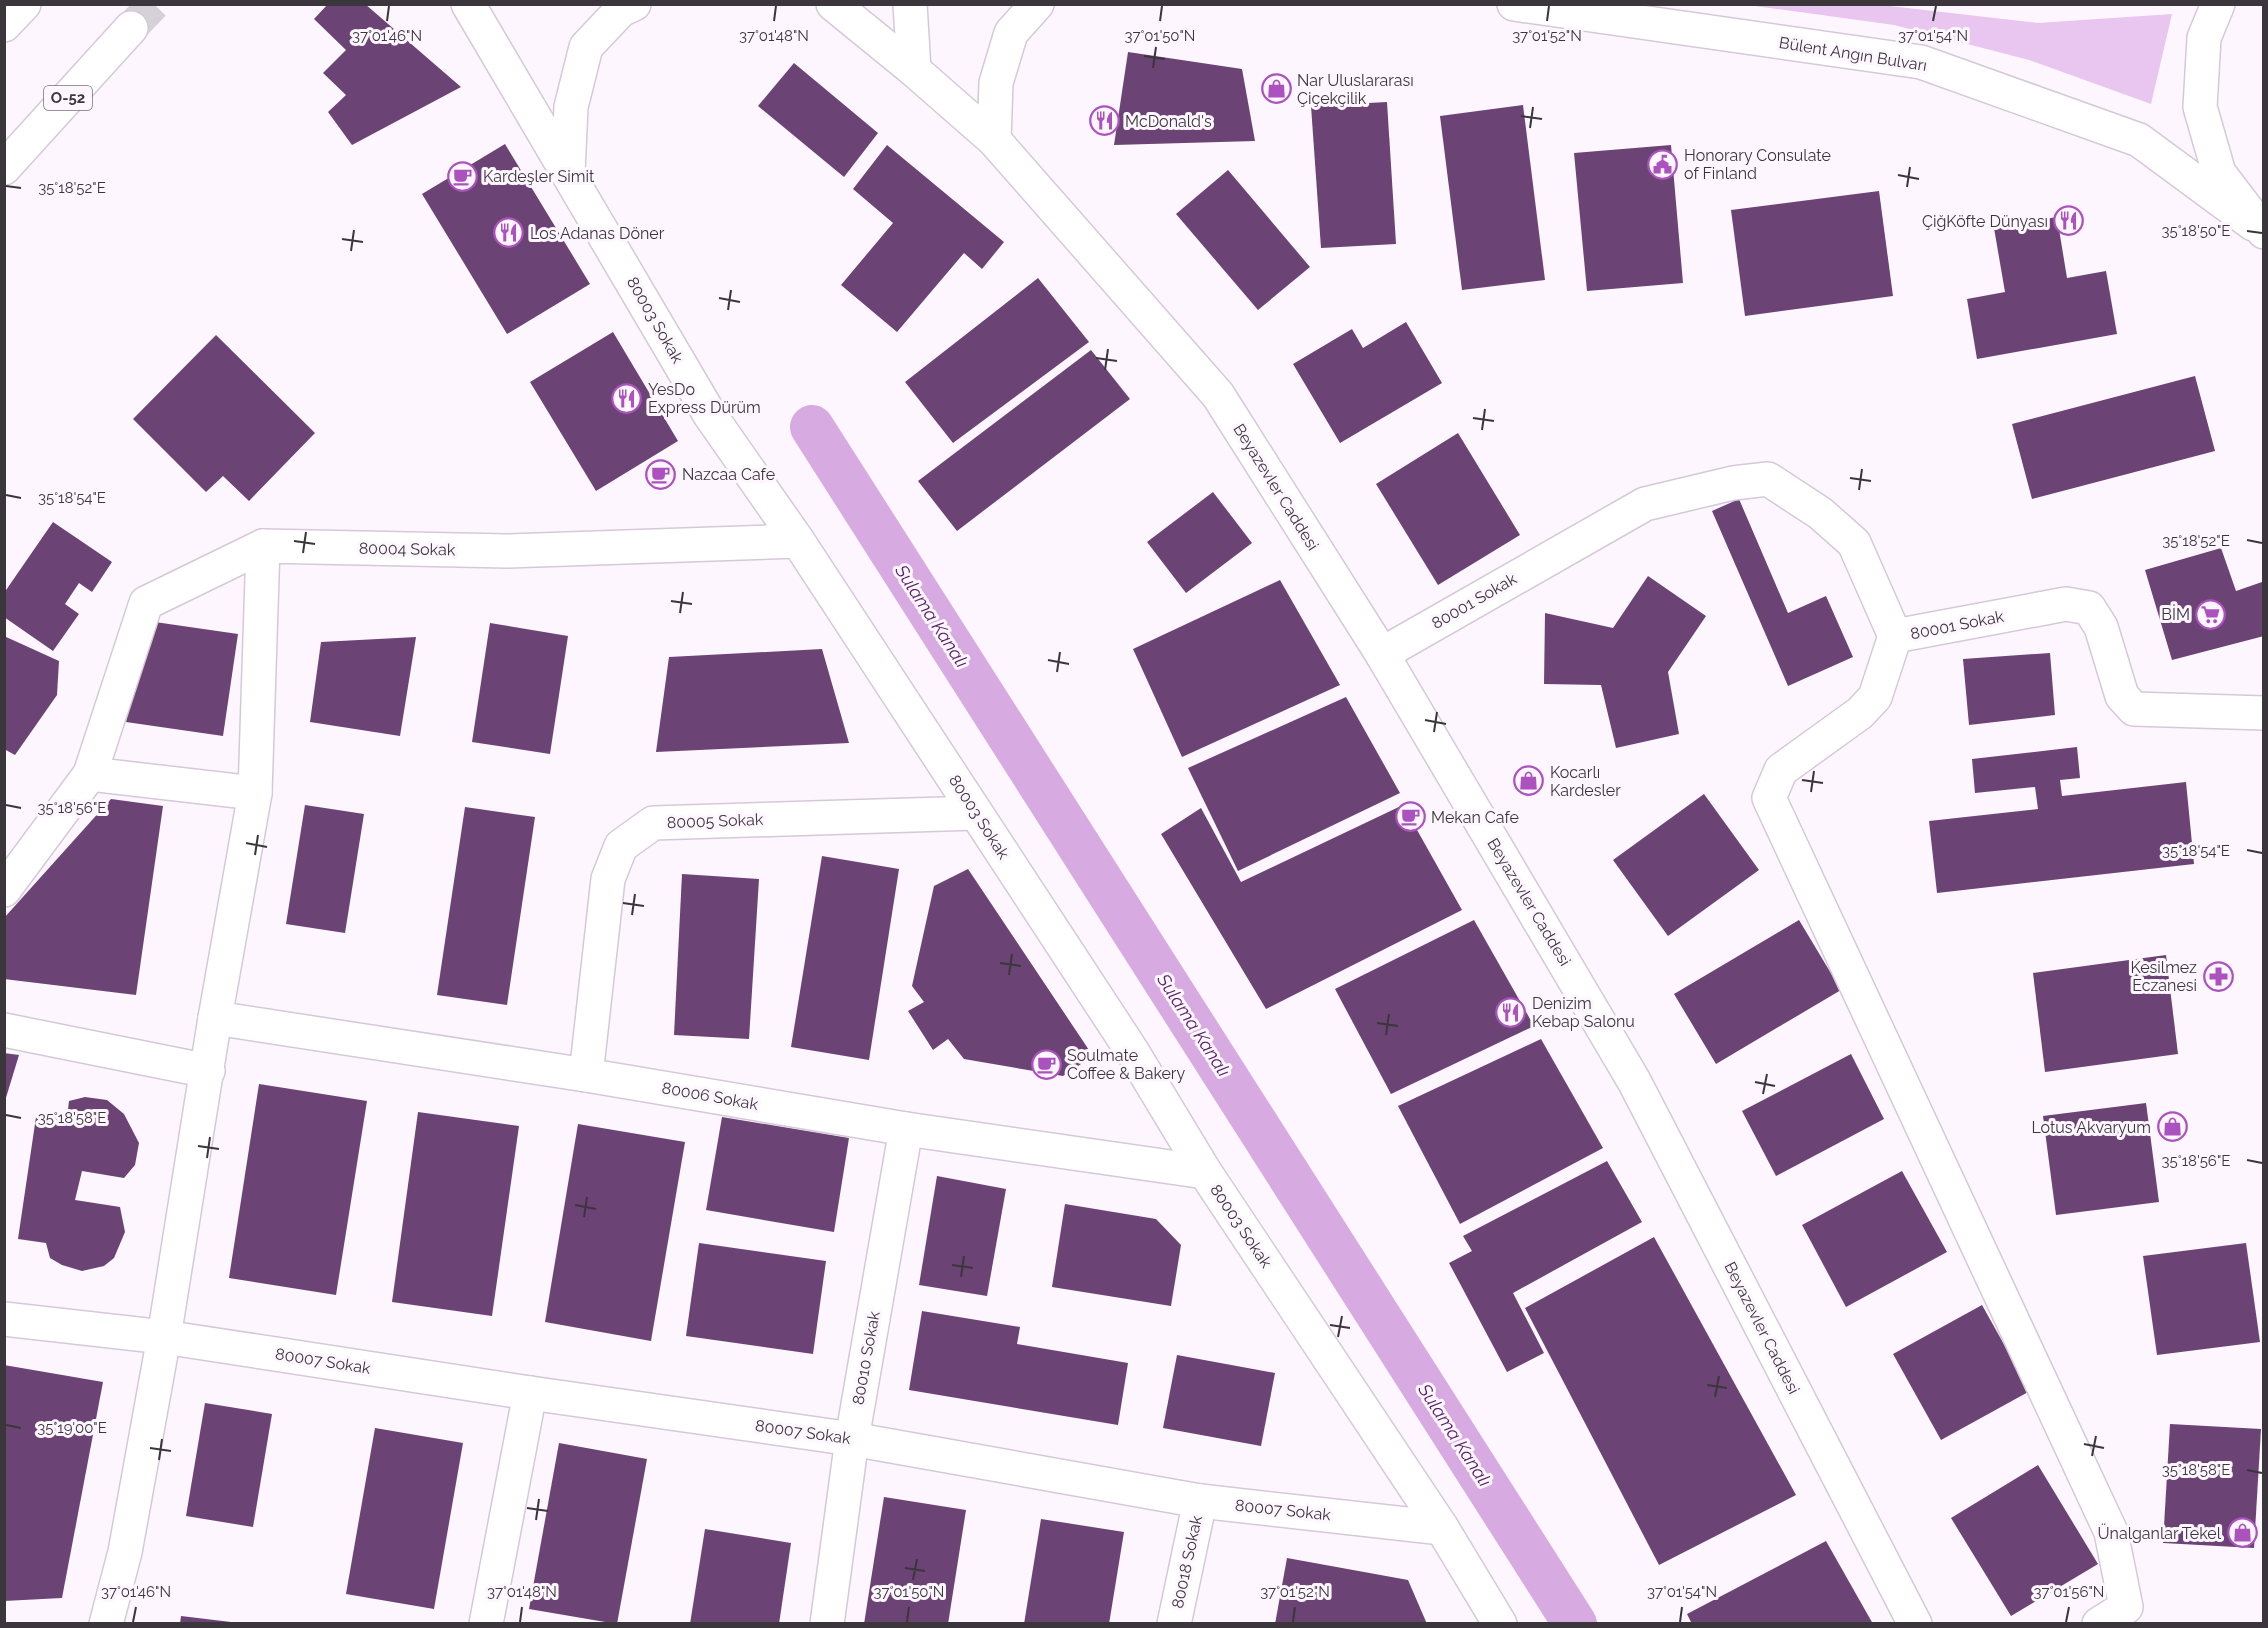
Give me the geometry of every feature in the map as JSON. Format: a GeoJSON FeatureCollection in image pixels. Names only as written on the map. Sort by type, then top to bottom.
{"type":"FeatureCollection","features":[{"type":"Feature","properties":{"kind":"main road"},"geometry":{"type":"LineString","coordinates":[[4,24],[24,4]]}},
{"type":"Feature","properties":{"kind":"main road","name":"80003 Sokak"},"geometry":{"type":"LineString","coordinates":[[468,4],[710,415],[798,541],[1132,1051],[1205,1172],[1442,1528],[1500,1623]]}},
{"type":"Feature","properties":{"kind":"main road"},"geometry":{"type":"LineString","coordinates":[[568,172],[571,107],[586,47],[621,10],[634,4]]}},
{"type":"Feature","properties":{"kind":"main road","name":"Beyazevler Caddesi"},"geometry":{"type":"LineString","coordinates":[[833,4],[914,70],[994,140],[1218,395],[1382,654],[1634,1081],[1915,1623]]}},
{"type":"Feature","properties":{"kind":"main road"},"geometry":{"type":"LineString","coordinates":[[910,4],[914,70]]}},
{"type":"Feature","properties":{"kind":"main road"},"geometry":{"type":"LineString","coordinates":[[994,140],[996,83],[1011,33],[1037,4]]}},
{"type":"Feature","properties":{"kind":"main road","name":"Bülent Angın Bulvarı"},"geometry":{"type":"LineString","coordinates":[[1514,4],[1921,62],[2139,140],[2262,232]]}},
{"type":"Feature","properties":{"kind":"main road"},"geometry":{"type":"LineString","coordinates":[[2218,4],[2204,38],[2200,107],[2219,173],[2262,232]]}},
{"type":"Feature","properties":{"kind":"main road","name":"O-52"},"geometry":{"type":"LineString","coordinates":[[4,168],[131,28]]}},
{"type":"Feature","properties":{"kind":"main road","name":"80001 Sokak"},"geometry":{"type":"LineString","coordinates":[[1382,654],[1646,504],[1733,483],[1768,479],[1820,513],[1854,543],[1895,636],[2066,604],[2089,608],[2101,627],[2122,696],[2134,709],[2264,713]]}},
{"type":"Feature","properties":{"kind":"main road","name":"80004 Sokak"},"geometry":{"type":"LineString","coordinates":[[262,546],[507,551],[798,541]]}},
{"type":"Feature","properties":{"kind":"main road"},"geometry":{"type":"LineString","coordinates":[[4,890],[90,774],[146,603],[262,546],[255,793],[215,1018],[164,1337],[125,1552],[106,1623]]}},
{"type":"Feature","properties":{"kind":"main road"},"geometry":{"type":"LineString","coordinates":[[1895,636],[1875,697],[1860,713],[1781,770],[1769,798],[2111,1532],[2126,1607],[2099,1623]]}},
{"type":"Feature","properties":{"kind":"main road"},"geometry":{"type":"LineString","coordinates":[[90,774],[255,793]]}},
{"type":"Feature","properties":{"kind":"main road","name":"80005 Sokak"},"geometry":{"type":"LineString","coordinates":[[586,1075],[609,879],[621,846],[653,823],[976,813]]}},
{"type":"Feature","properties":{"kind":"main road","name":"80006 Sokak"},"geometry":{"type":"LineString","coordinates":[[215,1018],[586,1075],[906,1130],[1205,1172]]}},
{"type":"Feature","properties":{"kind":"main road"},"geometry":{"type":"LineString","coordinates":[[4,1030],[208,1071]]}},
{"type":"Feature","properties":{"kind":"main road","name":"80010 Sokak"},"geometry":{"type":"LineString","coordinates":[[827,1623],[852,1439],[906,1130]]}},
{"type":"Feature","properties":{"kind":"main road","name":"80007 Sokak"},"geometry":{"type":"LineString","coordinates":[[4,1319],[164,1337],[852,1439],[1200,1501],[1442,1528]]}},
{"type":"Feature","properties":{"kind":"main road"},"geometry":{"type":"LineString","coordinates":[[486,1623],[530,1393]]}},
{"type":"Feature","properties":{"kind":"main road","name":"80018 Sokak"},"geometry":{"type":"LineString","coordinates":[[1174,1623],[1200,1501]]}},
{"type":"Feature","properties":{"kind":"shaded area"},"geometry":{"type":"Polygon","coordinates":[[[1872,4],[2038,23],[2172,14],[2151,104],[2029,60],[1894,25],[1748,5],[1872,4]]]}},
{"type":"Feature","properties":{"kind":"building"},"geometry":{"type":"Polygon","coordinates":[[[328,4],[365,4],[461,87],[352,145],[328,112],[346,95],[323,73],[346,50],[314,19],[328,4]]]}},
{"type":"Feature","properties":{"kind":"building"},"geometry":{"type":"Polygon","coordinates":[[[1128,52],[1242,69],[1255,141],[1114,145],[1128,52]]]}},
{"type":"Feature","properties":{"kind":"building"},"geometry":{"type":"Polygon","coordinates":[[[794,63],[878,133],[844,177],[758,106],[794,63]]]}},
{"type":"Feature","properties":{"kind":"building"},"geometry":{"type":"Polygon","coordinates":[[[1387,102],[1396,244],[1321,248],[1311,106],[1387,102]]]}},
{"type":"Feature","properties":{"kind":"building"},"geometry":{"type":"Polygon","coordinates":[[[1523,105],[1545,280],[1462,290],[1440,116],[1523,105]]]}},
{"type":"Feature","properties":{"kind":"building"},"geometry":{"type":"Polygon","coordinates":[[[505,144],[590,284],[507,334],[422,194],[505,144]]]}},
{"type":"Feature","properties":{"kind":"building"},"geometry":{"type":"Polygon","coordinates":[[[887,145],[1004,242],[982,269],[964,253],[897,332],[841,285],[893,223],[853,189],[887,145]]]}},
{"type":"Feature","properties":{"kind":"building"},"geometry":{"type":"Polygon","coordinates":[[[1671,145],[1683,283],[1587,291],[1574,153],[1671,145]]]}},
{"type":"Feature","properties":{"kind":"building"},"geometry":{"type":"Polygon","coordinates":[[[1228,170],[1310,267],[1258,310],[1176,214],[1228,170]]]}},
{"type":"Feature","properties":{"kind":"building"},"geometry":{"type":"Polygon","coordinates":[[[1879,191],[1893,296],[1745,316],[1731,210],[1879,191]]]}},
{"type":"Feature","properties":{"kind":"building"},"geometry":{"type":"Polygon","coordinates":[[[2057,217],[2067,278],[2106,271],[2117,334],[1977,359],[1967,299],[2005,292],[1994,228],[2057,217]]]}},
{"type":"Feature","properties":{"kind":"building"},"geometry":{"type":"Polygon","coordinates":[[[1038,278],[1089,342],[953,443],[905,382],[1038,278]]]}},
{"type":"Feature","properties":{"kind":"building"},"geometry":{"type":"Polygon","coordinates":[[[1406,322],[1442,383],[1340,443],[1293,364],[1352,329],[1363,348],[1406,322]]]}},
{"type":"Feature","properties":{"kind":"building"},"geometry":{"type":"Polygon","coordinates":[[[613,332],[678,441],[596,491],[530,382],[613,332]]]}},
{"type":"Feature","properties":{"kind":"building"},"geometry":{"type":"Polygon","coordinates":[[[216,335],[315,433],[249,501],[223,476],[206,492],[133,419],[216,335]]]}},
{"type":"Feature","properties":{"kind":"building"},"geometry":{"type":"Polygon","coordinates":[[[1091,350],[1130,399],[957,531],[918,481],[1091,350]]]}},
{"type":"Feature","properties":{"kind":"building"},"geometry":{"type":"Polygon","coordinates":[[[2195,376],[2215,451],[2032,499],[2012,424],[2195,376]]]}},
{"type":"Feature","properties":{"kind":"building"},"geometry":{"type":"Polygon","coordinates":[[[1458,433],[1520,535],[1438,585],[1376,484],[1458,433]]]}},
{"type":"Feature","properties":{"kind":"building"},"geometry":{"type":"Polygon","coordinates":[[[1213,492],[1252,543],[1186,593],[1147,542],[1213,492]]]}},
{"type":"Feature","properties":{"kind":"building"},"geometry":{"type":"Polygon","coordinates":[[[1739,499],[1788,613],[1826,596],[1853,657],[1788,686],[1712,511],[1739,499]]]}},
{"type":"Feature","properties":{"kind":"building"},"geometry":{"type":"Polygon","coordinates":[[[53,522],[112,562],[92,592],[79,583],[65,604],[79,614],[53,651],[4,617],[4,593],[53,522]]]}},
{"type":"Feature","properties":{"kind":"building","name":"BİM"},"geometry":{"type":"Polygon","coordinates":[[[2221,548],[2236,591],[2262,582],[2264,636],[2172,660],[2145,570],[2221,548]]]}},
{"type":"Feature","properties":{"kind":"building"},"geometry":{"type":"Polygon","coordinates":[[[1648,576],[1706,616],[1668,672],[1679,734],[1616,748],[1601,685],[1544,684],[1545,613],[1613,628],[1648,576]]]}},
{"type":"Feature","properties":{"kind":"building"},"geometry":{"type":"Polygon","coordinates":[[[1280,580],[1340,685],[1182,757],[1133,649],[1280,580]]]}},
{"type":"Feature","properties":{"kind":"building"},"geometry":{"type":"Polygon","coordinates":[[[141,620],[238,634],[223,736],[126,722],[141,620]]]}},
{"type":"Feature","properties":{"kind":"building"},"geometry":{"type":"Polygon","coordinates":[[[490,623],[568,636],[550,754],[472,742],[490,623]]]}},
{"type":"Feature","properties":{"kind":"building"},"geometry":{"type":"Polygon","coordinates":[[[4,636],[59,661],[57,695],[15,755],[4,749],[4,636]]]}},
{"type":"Feature","properties":{"kind":"building"},"geometry":{"type":"Polygon","coordinates":[[[416,637],[400,736],[310,722],[321,642],[416,637]]]}},
{"type":"Feature","properties":{"kind":"building"},"geometry":{"type":"Polygon","coordinates":[[[822,649],[849,743],[656,752],[669,657],[822,649]]]}},
{"type":"Feature","properties":{"kind":"building"},"geometry":{"type":"Polygon","coordinates":[[[2050,653],[2055,715],[1969,725],[1963,659],[2050,653]]]}},
{"type":"Feature","properties":{"kind":"building"},"geometry":{"type":"Polygon","coordinates":[[[1346,697],[1400,793],[1238,871],[1188,768],[1346,697]]]}},
{"type":"Feature","properties":{"kind":"building"},"geometry":{"type":"Polygon","coordinates":[[[2077,747],[2080,778],[2060,780],[2062,796],[2186,782],[2194,864],[1937,893],[1929,821],[2038,809],[2035,787],[1975,793],[1972,759],[2077,747]]]}},
{"type":"Feature","properties":{"kind":"building"},"geometry":{"type":"Polygon","coordinates":[[[1704,794],[1759,870],[1668,936],[1613,860],[1704,794]]]}},
{"type":"Feature","properties":{"kind":"building"},"geometry":{"type":"Polygon","coordinates":[[[111,799],[163,806],[136,995],[4,979],[4,918],[111,799]]]}},
{"type":"Feature","properties":{"kind":"building"},"geometry":{"type":"Polygon","coordinates":[[[305,805],[364,814],[345,933],[286,924],[305,805]]]}},
{"type":"Feature","properties":{"kind":"building"},"geometry":{"type":"Polygon","coordinates":[[[1403,805],[1462,910],[1266,1009],[1161,834],[1201,808],[1241,882],[1403,805]]]}},
{"type":"Feature","properties":{"kind":"building"},"geometry":{"type":"Polygon","coordinates":[[[465,807],[535,817],[507,1005],[437,995],[465,807]]]}},
{"type":"Feature","properties":{"kind":"building"},"geometry":{"type":"Polygon","coordinates":[[[822,856],[899,869],[869,1060],[791,1047],[822,856]]]}},
{"type":"Feature","properties":{"kind":"building"},"geometry":{"type":"Polygon","coordinates":[[[968,869],[1093,1056],[1063,1076],[964,1059],[948,1039],[933,1050],[908,1011],[924,1002],[912,986],[934,886],[968,869]]]}},
{"type":"Feature","properties":{"kind":"building"},"geometry":{"type":"Polygon","coordinates":[[[682,874],[759,879],[749,1039],[674,1035],[682,874]]]}},
{"type":"Feature","properties":{"kind":"building"},"geometry":{"type":"Polygon","coordinates":[[[1474,920],[1534,1026],[1391,1094],[1335,989],[1474,920]]]}},
{"type":"Feature","properties":{"kind":"building"},"geometry":{"type":"Polygon","coordinates":[[[1799,920],[1841,990],[1716,1064],[1674,994],[1799,920]]]}},
{"type":"Feature","properties":{"kind":"building"},"geometry":{"type":"Polygon","coordinates":[[[2166,955],[2178,1054],[2045,1072],[2033,973],[2166,955]]]}},
{"type":"Feature","properties":{"kind":"building"},"geometry":{"type":"Polygon","coordinates":[[[1541,1039],[1603,1148],[1460,1224],[1398,1106],[1541,1039]]]}},
{"type":"Feature","properties":{"kind":"building"},"geometry":{"type":"Polygon","coordinates":[[[4,1053],[19,1055],[5,1101],[4,1101],[4,1053]]]}},
{"type":"Feature","properties":{"kind":"building"},"geometry":{"type":"Polygon","coordinates":[[[1851,1054],[1884,1119],[1776,1176],[1742,1111],[1851,1054]]]}},
{"type":"Feature","properties":{"kind":"building"},"geometry":{"type":"Polygon","coordinates":[[[259,1084],[367,1101],[336,1295],[229,1278],[259,1084]]]}},
{"type":"Feature","properties":{"kind":"building"},"geometry":{"type":"Polygon","coordinates":[[[85,1097],[107,1100],[124,1114],[139,1143],[135,1165],[124,1178],[82,1171],[75,1200],[120,1207],[125,1232],[114,1258],[104,1266],[82,1271],[62,1265],[50,1258],[46,1243],[18,1239],[36,1117],[67,1118],[69,1101],[85,1097]]]}},
{"type":"Feature","properties":{"kind":"building"},"geometry":{"type":"Polygon","coordinates":[[[2146,1103],[2159,1202],[2056,1215],[2043,1116],[2146,1103]]]}},
{"type":"Feature","properties":{"kind":"building"},"geometry":{"type":"Polygon","coordinates":[[[418,1112],[519,1126],[492,1316],[392,1302],[418,1112]]]}},
{"type":"Feature","properties":{"kind":"building"},"geometry":{"type":"Polygon","coordinates":[[[722,1117],[849,1138],[834,1232],[706,1210],[722,1117]]]}},
{"type":"Feature","properties":{"kind":"building"},"geometry":{"type":"Polygon","coordinates":[[[578,1124],[685,1142],[651,1341],[545,1322],[578,1124]]]}},
{"type":"Feature","properties":{"kind":"building"},"geometry":{"type":"Polygon","coordinates":[[[1607,1161],[1642,1222],[1513,1293],[1544,1353],[1507,1372],[1449,1263],[1472,1251],[1463,1236],[1607,1161]]]}},
{"type":"Feature","properties":{"kind":"building"},"geometry":{"type":"Polygon","coordinates":[[[1902,1171],[1947,1252],[1846,1307],[1802,1225],[1902,1171]]]}},
{"type":"Feature","properties":{"kind":"building"},"geometry":{"type":"Polygon","coordinates":[[[937,1176],[1006,1189],[987,1296],[919,1285],[937,1176]]]}},
{"type":"Feature","properties":{"kind":"building"},"geometry":{"type":"Polygon","coordinates":[[[1065,1204],[1156,1219],[1181,1245],[1171,1306],[1052,1287],[1065,1204]]]}},
{"type":"Feature","properties":{"kind":"building"},"geometry":{"type":"Polygon","coordinates":[[[1654,1237],[1796,1495],[1659,1565],[1525,1308],[1654,1237]]]}},
{"type":"Feature","properties":{"kind":"building"},"geometry":{"type":"Polygon","coordinates":[[[699,1243],[826,1261],[813,1354],[686,1336],[699,1243]]]}},
{"type":"Feature","properties":{"kind":"building"},"geometry":{"type":"Polygon","coordinates":[[[2246,1243],[2260,1342],[2157,1355],[2143,1256],[2246,1243]]]}},
{"type":"Feature","properties":{"kind":"building"},"geometry":{"type":"Polygon","coordinates":[[[1982,1305],[2030,1391],[1941,1440],[1893,1354],[1982,1305]]]}},
{"type":"Feature","properties":{"kind":"building"},"geometry":{"type":"Polygon","coordinates":[[[922,1311],[1020,1327],[1017,1344],[1128,1363],[1118,1425],[909,1390],[922,1311]]]}},
{"type":"Feature","properties":{"kind":"building"},"geometry":{"type":"Polygon","coordinates":[[[1177,1355],[1275,1373],[1261,1446],[1163,1428],[1177,1355]]]}},
{"type":"Feature","properties":{"kind":"building"},"geometry":{"type":"Polygon","coordinates":[[[4,1365],[103,1382],[62,1598],[4,1601],[4,1365]]]}},
{"type":"Feature","properties":{"kind":"building"},"geometry":{"type":"Polygon","coordinates":[[[205,1403],[272,1414],[253,1527],[186,1516],[205,1403]]]}},
{"type":"Feature","properties":{"kind":"building"},"geometry":{"type":"Polygon","coordinates":[[[2170,1424],[2261,1429],[2254,1548],[2163,1543],[2170,1424]]]}},
{"type":"Feature","properties":{"kind":"building"},"geometry":{"type":"Polygon","coordinates":[[[375,1428],[463,1443],[434,1609],[346,1594],[375,1428]]]}},
{"type":"Feature","properties":{"kind":"building"},"geometry":{"type":"Polygon","coordinates":[[[559,1443],[647,1459],[617,1624],[529,1609],[559,1443]]]}},
{"type":"Feature","properties":{"kind":"building"},"geometry":{"type":"Polygon","coordinates":[[[2038,1465],[2098,1564],[2011,1616],[1951,1518],[2038,1465]]]}},
{"type":"Feature","properties":{"kind":"building"},"geometry":{"type":"Polygon","coordinates":[[[884,1497],[966,1510],[948,1624],[864,1624],[884,1497]]]}},
{"type":"Feature","properties":{"kind":"building"},"geometry":{"type":"Polygon","coordinates":[[[1041,1519],[1124,1532],[1109,1624],[1024,1624],[1041,1519]]]}},
{"type":"Feature","properties":{"kind":"building"},"geometry":{"type":"Polygon","coordinates":[[[705,1529],[791,1543],[779,1624],[690,1624],[705,1529]]]}},
{"type":"Feature","properties":{"kind":"building"},"geometry":{"type":"Polygon","coordinates":[[[1826,1541],[1873,1624],[1692,1624],[1687,1614],[1826,1541]]]}},
{"type":"Feature","properties":{"kind":"building"},"geometry":{"type":"Polygon","coordinates":[[[1287,1558],[1408,1580],[1427,1624],[1275,1624],[1287,1558]]]}},
{"type":"Feature","properties":{"kind":"building"},"geometry":{"type":"Polygon","coordinates":[[[181,1616],[231,1622],[231,1624],[180,1624],[181,1616]]]}},
{"type":"Feature","properties":{"kind":"waterway","name":"Sulama Kanalı"},"geometry":{"type":"LineString","coordinates":[[812,427],[1575,1624]]}},
{"type":"Feature","properties":{"kind":"tunnel"},"geometry":{"type":"LineString","coordinates":[[131,28],[154,4]]}},
{"type":"Feature","properties":{"kind":"place","name":"Nar Uluslararası Çiçekçilik"},"geometry":{"type":"Point","coordinates":[1276,89]}},
{"type":"Feature","properties":{"kind":"place","name":"McDonald's"},"geometry":{"type":"Point","coordinates":[1104,121]}},
{"type":"Feature","properties":{"kind":"place","name":"Honorary Consulate of Finland"},"geometry":{"type":"Point","coordinates":[1663,164]}},
{"type":"Feature","properties":{"kind":"place","name":"Kardeşler Simit"},"geometry":{"type":"Point","coordinates":[462,176]}},
{"type":"Feature","properties":{"kind":"place","name":"ÇiğKöfte Dünyası"},"geometry":{"type":"Point","coordinates":[2069,221]}},
{"type":"Feature","properties":{"kind":"place","name":"Los Adanas Döner"},"geometry":{"type":"Point","coordinates":[509,233]}},
{"type":"Feature","properties":{"kind":"place","name":"YesDo Express Dürüm"},"geometry":{"type":"Point","coordinates":[627,398]}},
{"type":"Feature","properties":{"kind":"place","name":"Nazcaa Cafe"},"geometry":{"type":"Point","coordinates":[661,474]}},
{"type":"Feature","properties":{"kind":"place","name":"BİM"},"geometry":{"type":"Point","coordinates":[2211,614]}},
{"type":"Feature","properties":{"kind":"place","name":"Kocarlı Kardesler"},"geometry":{"type":"Point","coordinates":[1529,781]}},
{"type":"Feature","properties":{"kind":"place","name":"Mekan Cafe"},"geometry":{"type":"Point","coordinates":[1410,817]}},
{"type":"Feature","properties":{"kind":"place","name":"Kesilmez Eczanesi"},"geometry":{"type":"Point","coordinates":[2218,976]}},
{"type":"Feature","properties":{"kind":"place","name":"Denizim Kebap Salonu"},"geometry":{"type":"Point","coordinates":[1511,1012]}},
{"type":"Feature","properties":{"kind":"place","name":"Soulmate Coffee & Bakery"},"geometry":{"type":"Point","coordinates":[1046,1064]}},
{"type":"Feature","properties":{"kind":"place","name":"Lotus Akvaryum"},"geometry":{"type":"Point","coordinates":[2172,1127]}},
{"type":"Feature","properties":{"kind":"place","name":"Ünalganlar Tekel"},"geometry":{"type":"Point","coordinates":[2242,1533]}}]}
